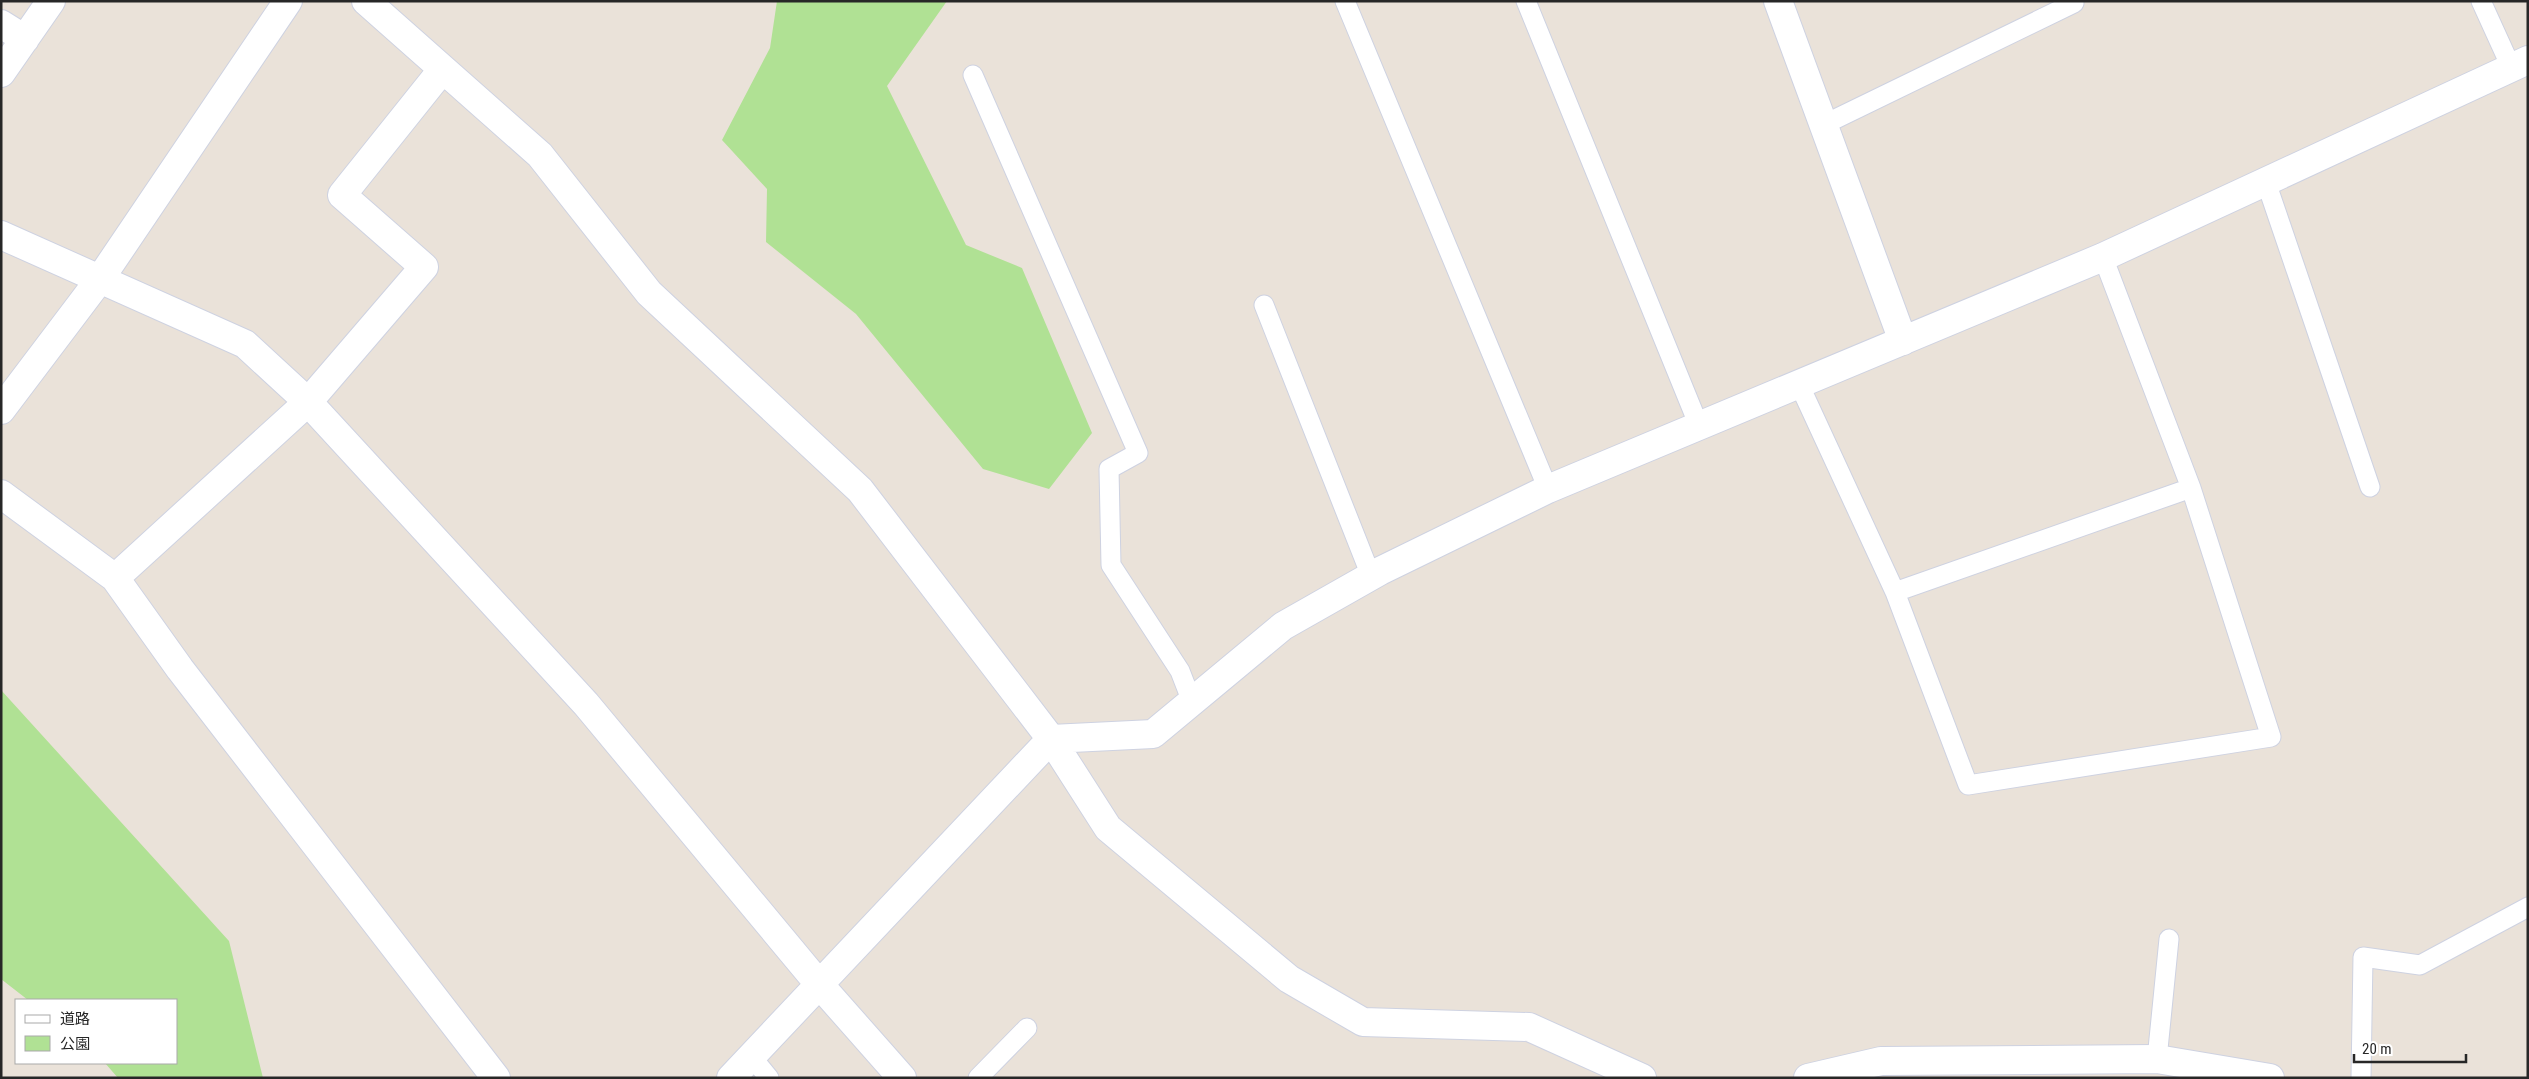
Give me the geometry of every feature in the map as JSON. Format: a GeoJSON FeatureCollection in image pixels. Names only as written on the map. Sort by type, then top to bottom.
{"type":"FeatureCollection","features":[{"type":"Feature","properties":{"kind":"street"},"geometry":{"type":"LineString","coordinates":[[1,73],[51,1]]}},
{"type":"Feature","properties":{"kind":"street"},"geometry":{"type":"LineString","coordinates":[[1,410],[100,279],[288,1]]}},
{"type":"Feature","properties":{"kind":"street"},"geometry":{"type":"LineString","coordinates":[[366,1],[540,155],[648,293],[860,490],[1051,739],[1108,828],[1289,979],[1363,1022],[1529,1028],[1642,1078]]}},
{"type":"Feature","properties":{"kind":"street"},"geometry":{"type":"LineString","coordinates":[[1778,1],[1903,341]]}},
{"type":"Feature","properties":{"kind":"street"},"geometry":{"type":"LineString","coordinates":[[1,24],[24,39]]}},
{"type":"Feature","properties":{"kind":"street"},"geometry":{"type":"LineString","coordinates":[[731,1078],[1051,739],[1153,734],[1283,626],[1371,576],[1548,489],[2103,257],[2520,64]]}},
{"type":"Feature","properties":{"kind":"street"},"geometry":{"type":"LineString","coordinates":[[115,578],[308,402],[424,267],[342,194],[442,70]]}},
{"type":"Feature","properties":{"kind":"street"},"geometry":{"type":"LineString","coordinates":[[1,235],[245,344],[308,402],[586,704],[818,984],[902,1078]]}},
{"type":"Feature","properties":{"kind":"street"},"geometry":{"type":"LineString","coordinates":[[1,494],[115,578],[186,677],[496,1078]]}},
{"type":"Feature","properties":{"kind":"street"},"geometry":{"type":"LineString","coordinates":[[1808,1078],[1880,1069],[2039,1068],[2157,1059],[2270,1078]]}},
{"type":"Feature","properties":{"kind":"lane"},"geometry":{"type":"LineString","coordinates":[[1345,1],[1548,489]]}},
{"type":"Feature","properties":{"kind":"lane"},"geometry":{"type":"LineString","coordinates":[[1526,1],[1699,426]]}},
{"type":"Feature","properties":{"kind":"lane"},"geometry":{"type":"LineString","coordinates":[[2481,1],[2520,64]]}},
{"type":"Feature","properties":{"kind":"lane"},"geometry":{"type":"LineString","coordinates":[[1823,125],[2074,3]]}},
{"type":"Feature","properties":{"kind":"lane"},"geometry":{"type":"LineString","coordinates":[[973,75],[1138,453],[1109,469],[1112,566],[1180,671],[1192,702]]}},
{"type":"Feature","properties":{"kind":"lane"},"geometry":{"type":"LineString","coordinates":[[2266,182],[2370,487]]}},
{"type":"Feature","properties":{"kind":"lane"},"geometry":{"type":"LineString","coordinates":[[1799,384],[1895,592],[1968,785],[2271,737],[2191,488],[2103,257]]}},
{"type":"Feature","properties":{"kind":"lane"},"geometry":{"type":"LineString","coordinates":[[1264,305],[1371,576]]}},
{"type":"Feature","properties":{"kind":"lane"},"geometry":{"type":"LineString","coordinates":[[1895,592],[2191,488]]}},
{"type":"Feature","properties":{"kind":"lane"},"geometry":{"type":"LineString","coordinates":[[2361,1078],[2363,957],[2420,965],[2528,907]]}},
{"type":"Feature","properties":{"kind":"lane"},"geometry":{"type":"LineString","coordinates":[[2157,1059],[2169,939]]}},
{"type":"Feature","properties":{"kind":"lane"},"geometry":{"type":"LineString","coordinates":[[978,1078],[1027,1028]]}},
{"type":"Feature","properties":{"kind":"lane"},"geometry":{"type":"LineString","coordinates":[[751,1056],[769,1078]]}},
{"type":"Feature","properties":{"kind":"green space"},"geometry":{"type":"Polygon","coordinates":[[[777,1],[947,1],[887,86],[966,245],[1022,268],[1092,433],[1049,489],[983,469],[856,314],[766,242],[767,189],[722,140],[770,48],[777,1]]]}},
{"type":"Feature","properties":{"kind":"green space"},"geometry":{"type":"Polygon","coordinates":[[[1,690],[229,941],[263,1078],[118,1078],[106,1064],[178,1064],[178,999],[27,999],[1,979],[1,690]]]}}]}
